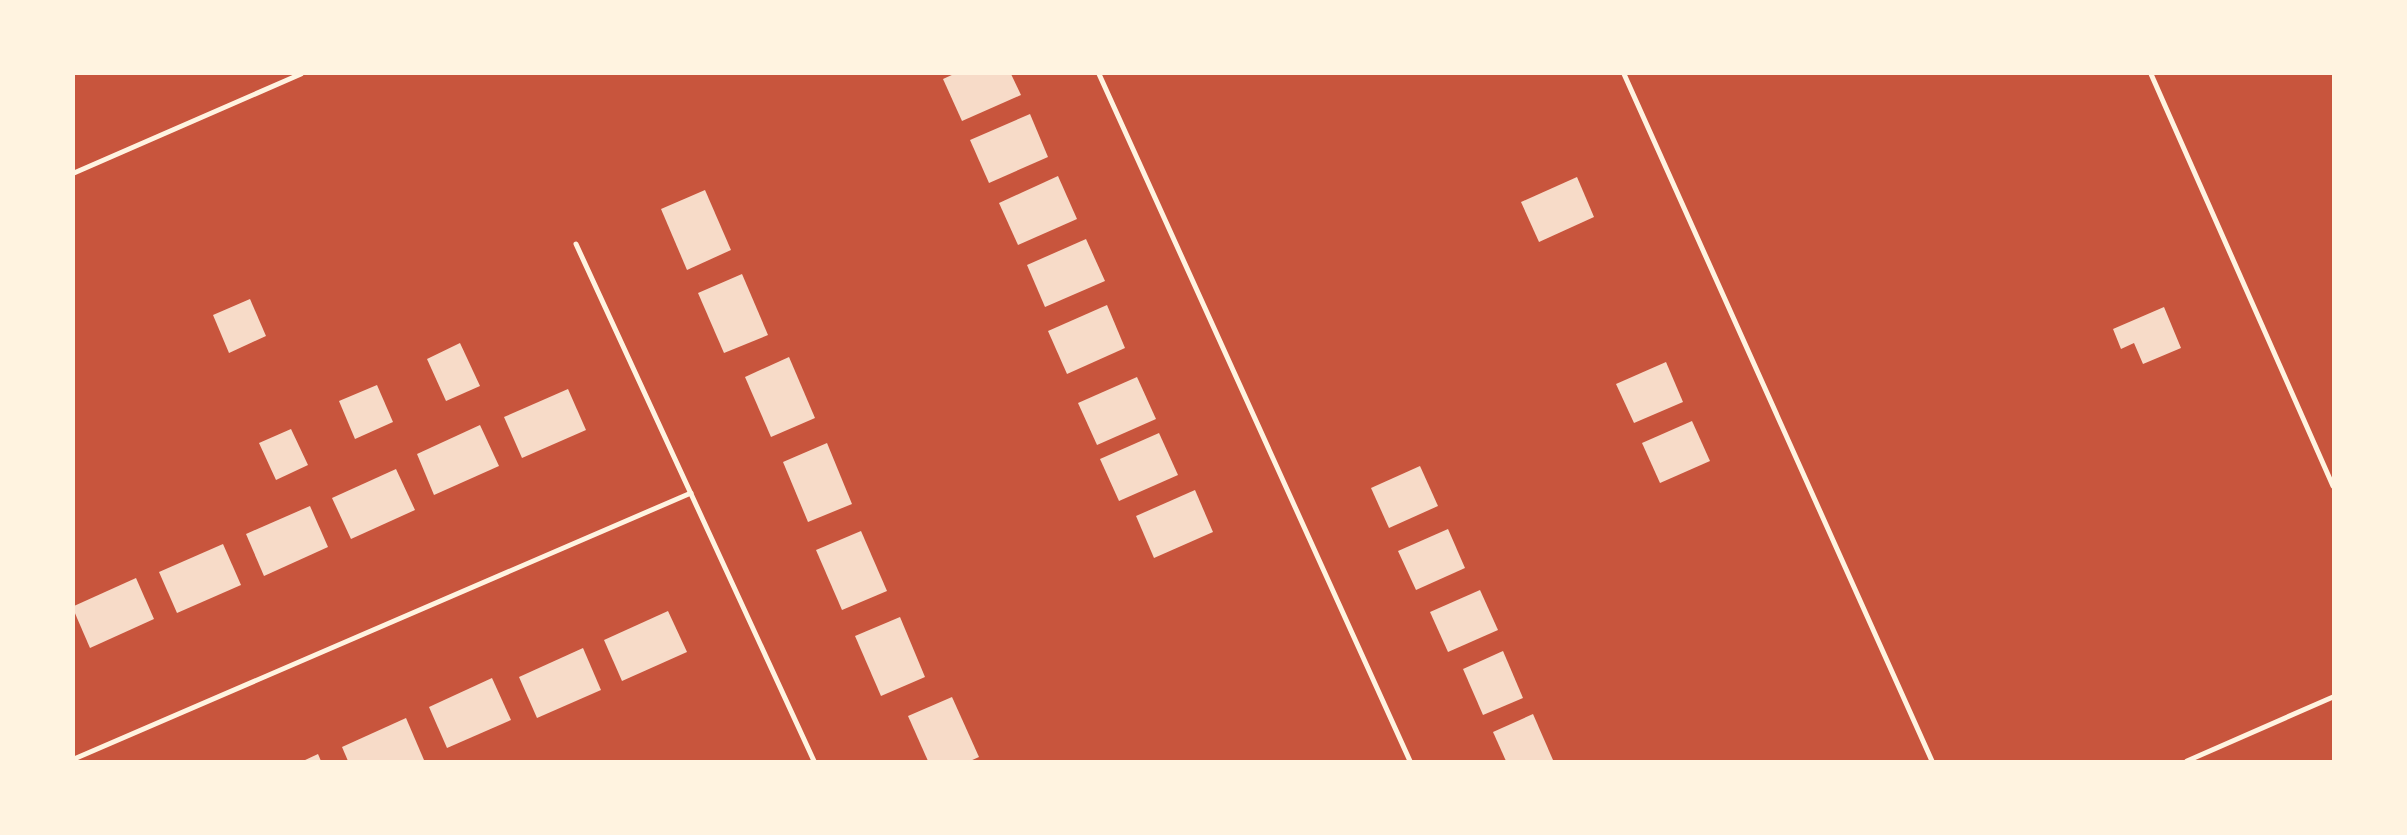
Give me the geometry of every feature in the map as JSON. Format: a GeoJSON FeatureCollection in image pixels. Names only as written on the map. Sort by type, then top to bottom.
{"type":"FeatureCollection","features":[{"type":"Feature","properties":{"kind":"street"},"geometry":{"type":"LineString","coordinates":[[74,173],[301,74]]}},
{"type":"Feature","properties":{"kind":"street"},"geometry":{"type":"LineString","coordinates":[[1099,74],[1410,761]]}},
{"type":"Feature","properties":{"kind":"street"},"geometry":{"type":"LineString","coordinates":[[1624,74],[1932,761]]}},
{"type":"Feature","properties":{"kind":"street"},"geometry":{"type":"LineString","coordinates":[[2151,74],[2333,486]]}},
{"type":"Feature","properties":{"kind":"street"},"geometry":{"type":"LineString","coordinates":[[576,244],[814,761]]}},
{"type":"Feature","properties":{"kind":"street"},"geometry":{"type":"LineString","coordinates":[[74,760],[691,493]]}},
{"type":"Feature","properties":{"kind":"street"},"geometry":{"type":"LineString","coordinates":[[2187,761],[2333,697]]}},
{"type":"Feature","properties":{"kind":"building"},"geometry":{"type":"Polygon","coordinates":[[[954,74],[1011,74],[1021,95],[962,121],[943,79],[954,74]]]}},
{"type":"Feature","properties":{"kind":"building"},"geometry":{"type":"Polygon","coordinates":[[[1030,114],[1048,157],[989,183],[970,140],[1030,114]]]}},
{"type":"Feature","properties":{"kind":"building"},"geometry":{"type":"Polygon","coordinates":[[[1058,176],[1077,219],[1018,245],[999,203],[1058,176]]]}},
{"type":"Feature","properties":{"kind":"building"},"geometry":{"type":"Polygon","coordinates":[[[1577,177],[1594,217],[1539,242],[1521,202],[1577,177]]]}},
{"type":"Feature","properties":{"kind":"building"},"geometry":{"type":"Polygon","coordinates":[[[705,190],[731,250],[687,270],[661,209],[705,190]]]}},
{"type":"Feature","properties":{"kind":"building"},"geometry":{"type":"Polygon","coordinates":[[[1086,239],[1105,281],[1045,307],[1027,265],[1086,239]]]}},
{"type":"Feature","properties":{"kind":"building"},"geometry":{"type":"Polygon","coordinates":[[[742,274],[768,335],[724,353],[698,293],[742,274]]]}},
{"type":"Feature","properties":{"kind":"building"},"geometry":{"type":"Polygon","coordinates":[[[250,299],[266,336],[229,353],[213,315],[250,299]]]}},
{"type":"Feature","properties":{"kind":"building"},"geometry":{"type":"Polygon","coordinates":[[[1107,305],[1125,348],[1067,374],[1048,331],[1107,305]]]}},
{"type":"Feature","properties":{"kind":"building"},"geometry":{"type":"Polygon","coordinates":[[[2164,307],[2181,348],[2143,364],[2134,343],[2121,349],[2113,329],[2164,307]]]}},
{"type":"Feature","properties":{"kind":"building"},"geometry":{"type":"Polygon","coordinates":[[[460,343],[480,386],[446,401],[427,359],[460,343]]]}},
{"type":"Feature","properties":{"kind":"building"},"geometry":{"type":"Polygon","coordinates":[[[789,357],[815,418],[771,437],[745,377],[789,357]]]}},
{"type":"Feature","properties":{"kind":"building"},"geometry":{"type":"Polygon","coordinates":[[[1666,362],[1683,402],[1634,423],[1616,384],[1666,362]]]}},
{"type":"Feature","properties":{"kind":"building"},"geometry":{"type":"Polygon","coordinates":[[[1137,377],[1156,419],[1097,445],[1078,403],[1137,377]]]}},
{"type":"Feature","properties":{"kind":"building"},"geometry":{"type":"Polygon","coordinates":[[[377,385],[393,422],[355,439],[339,401],[377,385]]]}},
{"type":"Feature","properties":{"kind":"building"},"geometry":{"type":"Polygon","coordinates":[[[568,389],[586,430],[522,458],[504,417],[568,389]]]}},
{"type":"Feature","properties":{"kind":"building"},"geometry":{"type":"Polygon","coordinates":[[[1692,421],[1710,461],[1660,483],[1642,443],[1692,421]]]}},
{"type":"Feature","properties":{"kind":"building"},"geometry":{"type":"Polygon","coordinates":[[[480,425],[499,466],[434,495],[417,454],[480,425]]]}},
{"type":"Feature","properties":{"kind":"building"},"geometry":{"type":"Polygon","coordinates":[[[291,429],[308,465],[276,480],[259,443],[291,429]]]}},
{"type":"Feature","properties":{"kind":"building"},"geometry":{"type":"Polygon","coordinates":[[[1159,433],[1178,475],[1119,501],[1100,459],[1159,433]]]}},
{"type":"Feature","properties":{"kind":"building"},"geometry":{"type":"Polygon","coordinates":[[[827,443],[852,504],[808,522],[783,462],[827,443]]]}},
{"type":"Feature","properties":{"kind":"building"},"geometry":{"type":"Polygon","coordinates":[[[1420,466],[1438,506],[1389,528],[1371,488],[1420,466]]]}},
{"type":"Feature","properties":{"kind":"building"},"geometry":{"type":"Polygon","coordinates":[[[396,469],[415,510],[351,539],[332,498],[396,469]]]}},
{"type":"Feature","properties":{"kind":"building"},"geometry":{"type":"Polygon","coordinates":[[[1195,490],[1213,532],[1154,558],[1136,516],[1195,490]]]}},
{"type":"Feature","properties":{"kind":"building"},"geometry":{"type":"Polygon","coordinates":[[[310,506],[328,547],[264,576],[246,534],[310,506]]]}},
{"type":"Feature","properties":{"kind":"building"},"geometry":{"type":"Polygon","coordinates":[[[1448,529],[1465,568],[1416,590],[1398,551],[1448,529]]]}},
{"type":"Feature","properties":{"kind":"building"},"geometry":{"type":"Polygon","coordinates":[[[861,531],[887,591],[842,610],[816,550],[861,531]]]}},
{"type":"Feature","properties":{"kind":"building"},"geometry":{"type":"Polygon","coordinates":[[[223,544],[241,585],[177,613],[159,572],[223,544]]]}},
{"type":"Feature","properties":{"kind":"building"},"geometry":{"type":"Polygon","coordinates":[[[136,578],[154,619],[90,648],[74,611],[74,606],[136,578]]]}},
{"type":"Feature","properties":{"kind":"building"},"geometry":{"type":"Polygon","coordinates":[[[1480,590],[1498,630],[1448,652],[1430,612],[1480,590]]]}},
{"type":"Feature","properties":{"kind":"building"},"geometry":{"type":"Polygon","coordinates":[[[668,611],[687,652],[622,681],[604,640],[668,611]]]}},
{"type":"Feature","properties":{"kind":"building"},"geometry":{"type":"Polygon","coordinates":[[[900,617],[925,677],[881,696],[855,636],[900,617]]]}},
{"type":"Feature","properties":{"kind":"building"},"geometry":{"type":"Polygon","coordinates":[[[583,648],[601,690],[537,718],[519,677],[583,648]]]}},
{"type":"Feature","properties":{"kind":"building"},"geometry":{"type":"Polygon","coordinates":[[[1503,651],[1523,698],[1483,715],[1463,669],[1503,651]]]}},
{"type":"Feature","properties":{"kind":"building"},"geometry":{"type":"Polygon","coordinates":[[[492,678],[511,720],[447,748],[429,707],[492,678]]]}},
{"type":"Feature","properties":{"kind":"building"},"geometry":{"type":"Polygon","coordinates":[[[952,697],[979,757],[970,761],[928,761],[908,716],[952,697]]]}},
{"type":"Feature","properties":{"kind":"building"},"geometry":{"type":"Polygon","coordinates":[[[1533,714],[1553,760],[1506,761],[1493,732],[1533,714]]]}},
{"type":"Feature","properties":{"kind":"building"},"geometry":{"type":"Polygon","coordinates":[[[406,718],[424,760],[348,761],[342,747],[406,718]]]}},
{"type":"Feature","properties":{"kind":"building"},"geometry":{"type":"Polygon","coordinates":[[[318,754],[321,761],[303,761],[318,754]]]}}]}
